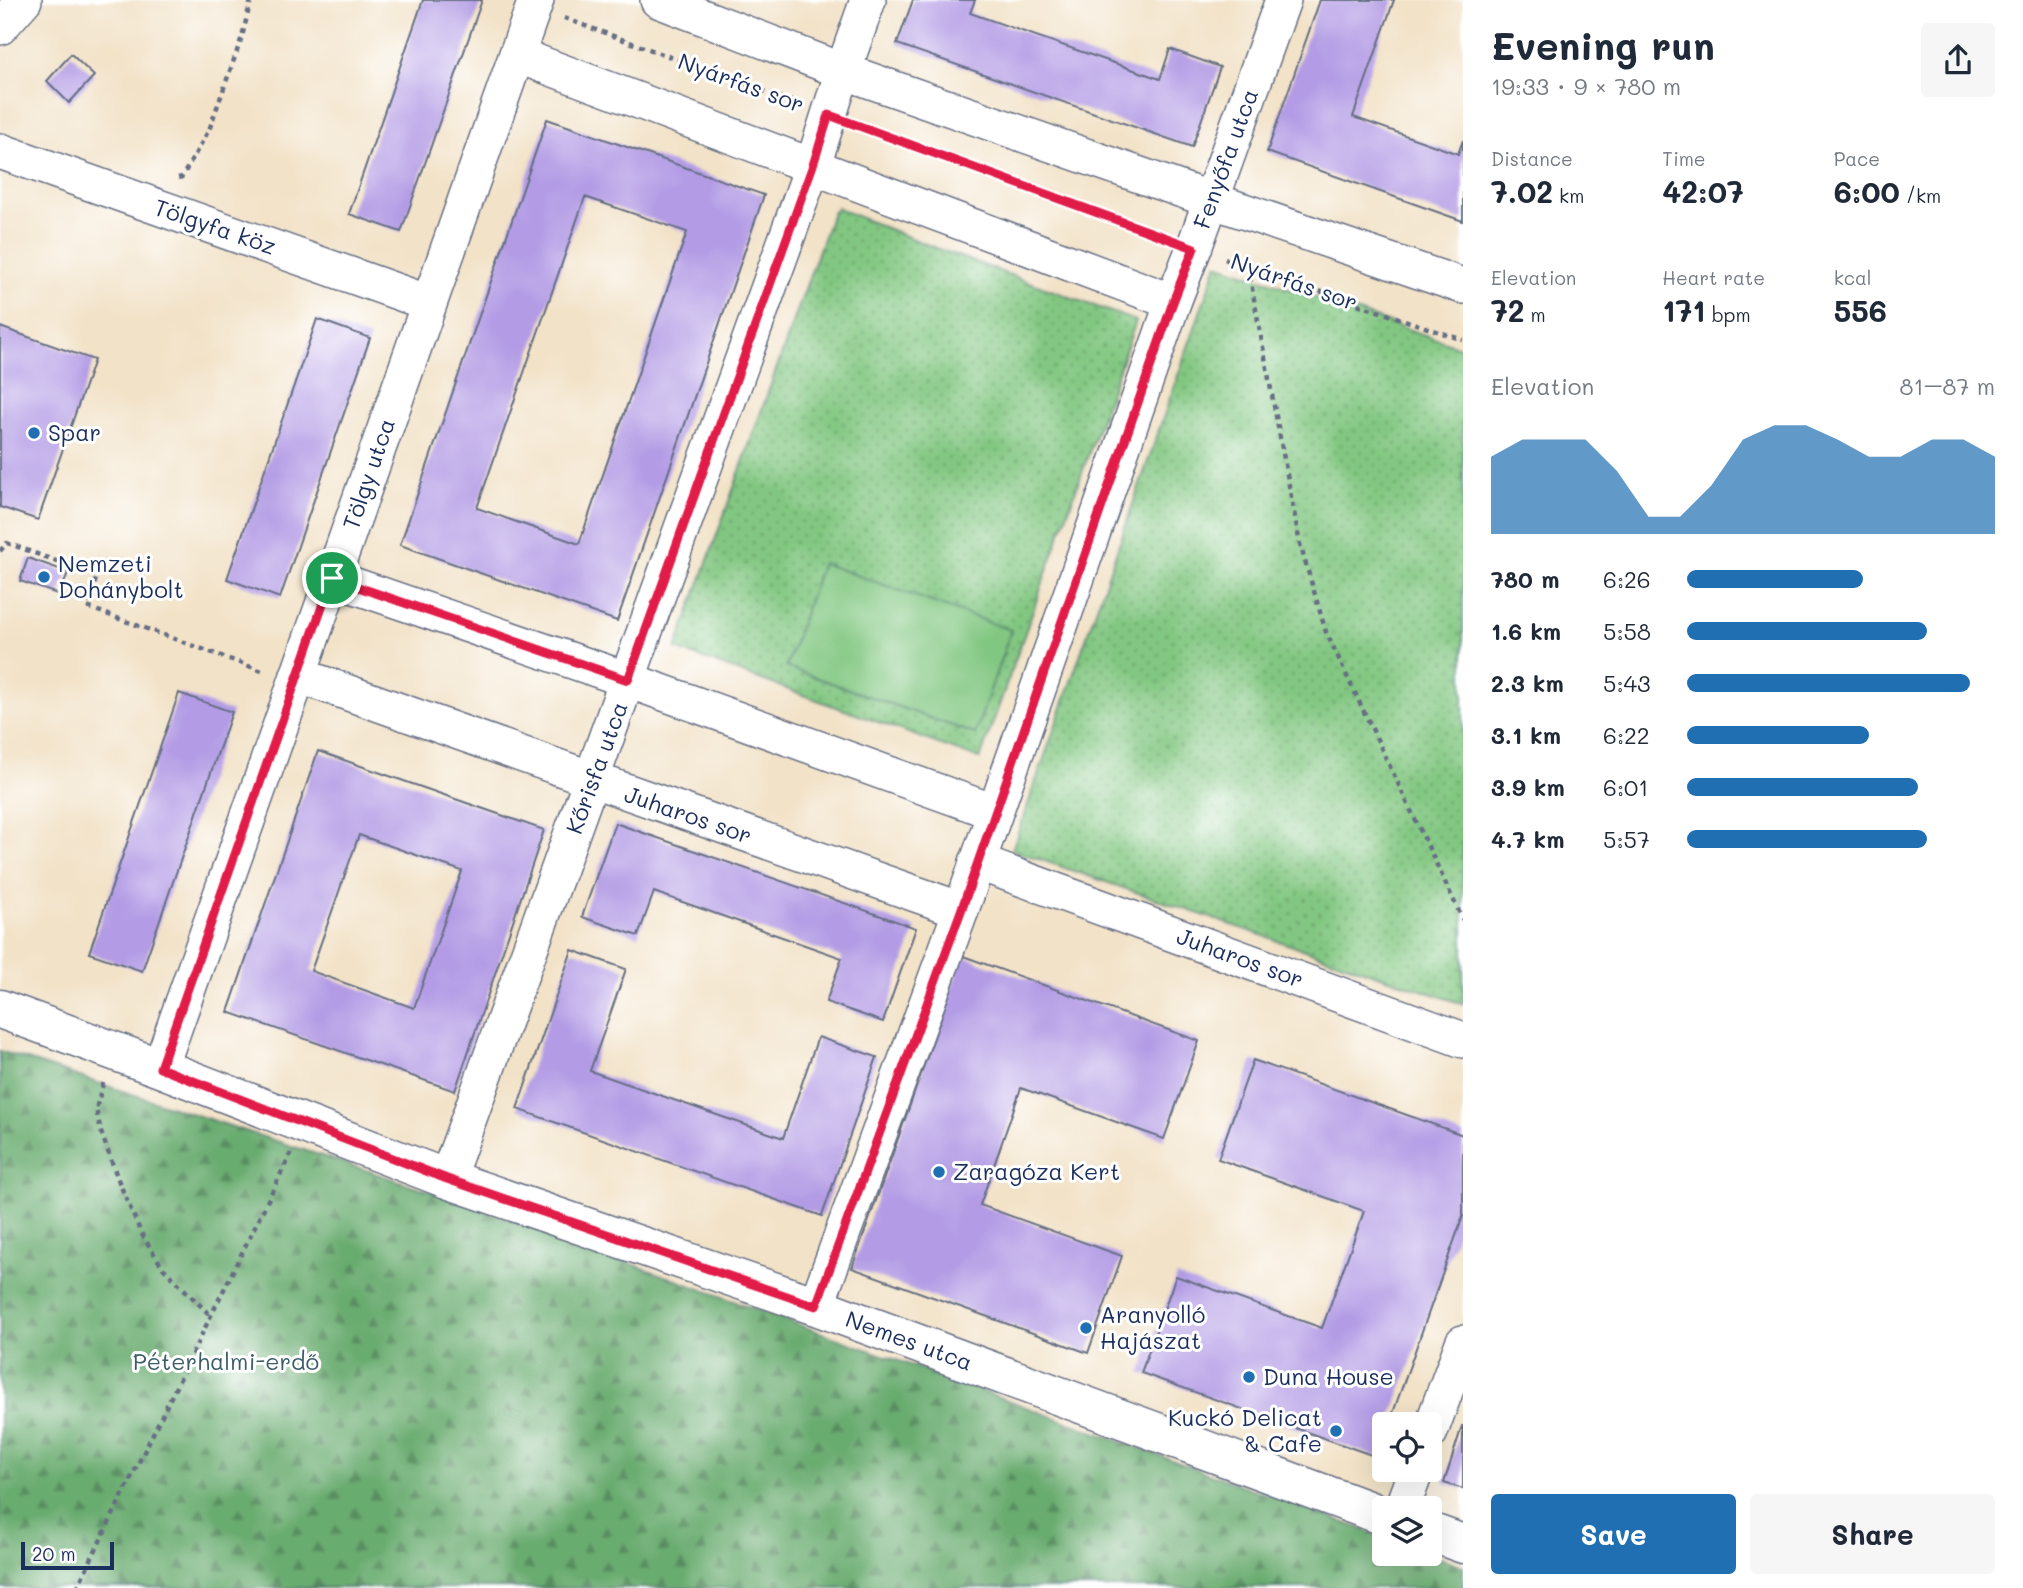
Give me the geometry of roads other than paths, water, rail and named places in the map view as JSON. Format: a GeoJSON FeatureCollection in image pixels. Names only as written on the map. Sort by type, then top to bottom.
{"type":"FeatureCollection","features":[{"type":"Feature","properties":{"kind":"street","name":"Nyárfás sor"},"geometry":{"type":"LineString","coordinates":[[658,0],[843,71],[1463,286]]}},
{"type":"Feature","properties":{"kind":"street","name":"Kőrisfa utca"},"geometry":{"type":"LineString","coordinates":[[447,1179],[813,165],[868,0]]}},
{"type":"Feature","properties":{"kind":"street","name":"Fenyőfa utca"},"geometry":{"type":"LineString","coordinates":[[816,1306],[961,911],[1173,302],[1283,0]]}},
{"type":"Feature","properties":{"kind":"street","name":"Tölgy utca"},"geometry":{"type":"LineString","coordinates":[[160,1068],[535,3]]}},
{"type":"Feature","properties":{"kind":"street"},"geometry":{"type":"LineString","coordinates":[[517,54],[1173,302]]}},
{"type":"Feature","properties":{"kind":"street","name":"Tölgyfa köz"},"geometry":{"type":"LineString","coordinates":[[0,151],[429,303]]}},
{"type":"Feature","properties":{"kind":"street"},"geometry":{"type":"LineString","coordinates":[[332,578],[628,680],[994,812]]}},
{"type":"Feature","properties":{"kind":"street","name":"Juharos sor"},"geometry":{"type":"LineString","coordinates":[[297,679],[961,911]]}},
{"type":"Feature","properties":{"kind":"street","name":"Juharos sor"},"geometry":{"type":"LineString","coordinates":[[977,862],[1463,1040]]}},
{"type":"Feature","properties":{"kind":"street","name":"Nemes utca"},"geometry":{"type":"LineString","coordinates":[[0,1010],[160,1068],[447,1179],[816,1306],[1372,1512]]}},
{"type":"Feature","properties":{"kind":"street"},"geometry":{"type":"LineString","coordinates":[[1437,1412],[1463,1343]]}},
{"type":"Feature","properties":{"kind":"street"},"geometry":{"type":"LineString","coordinates":[[1442,1536],[1463,1544]]}},
{"type":"Feature","properties":{"kind":"place","name":"Spar"},"geometry":{"type":"Point","coordinates":[34,433]}},
{"type":"Feature","properties":{"kind":"place","name":"Nemzeti Dohánybolt"},"geometry":{"type":"Point","coordinates":[44,577]}},
{"type":"Feature","properties":{"kind":"place","name":"Zaragóza Kert"},"geometry":{"type":"Point","coordinates":[939,1172]}},
{"type":"Feature","properties":{"kind":"place","name":"Aranyolló Hajászat"},"geometry":{"type":"Point","coordinates":[1086,1328]}},
{"type":"Feature","properties":{"kind":"place","name":"Duna House"},"geometry":{"type":"Point","coordinates":[1249,1377]}},
{"type":"Feature","properties":{"kind":"place","name":"Kuckó Delicat & Cafe"},"geometry":{"type":"Point","coordinates":[1336,1431]}},
{"type":"Feature","properties":{"kind":"park label","name":"Péterhalmi-erdő"},"geometry":{"type":"Point","coordinates":[226,1362]}}]}
